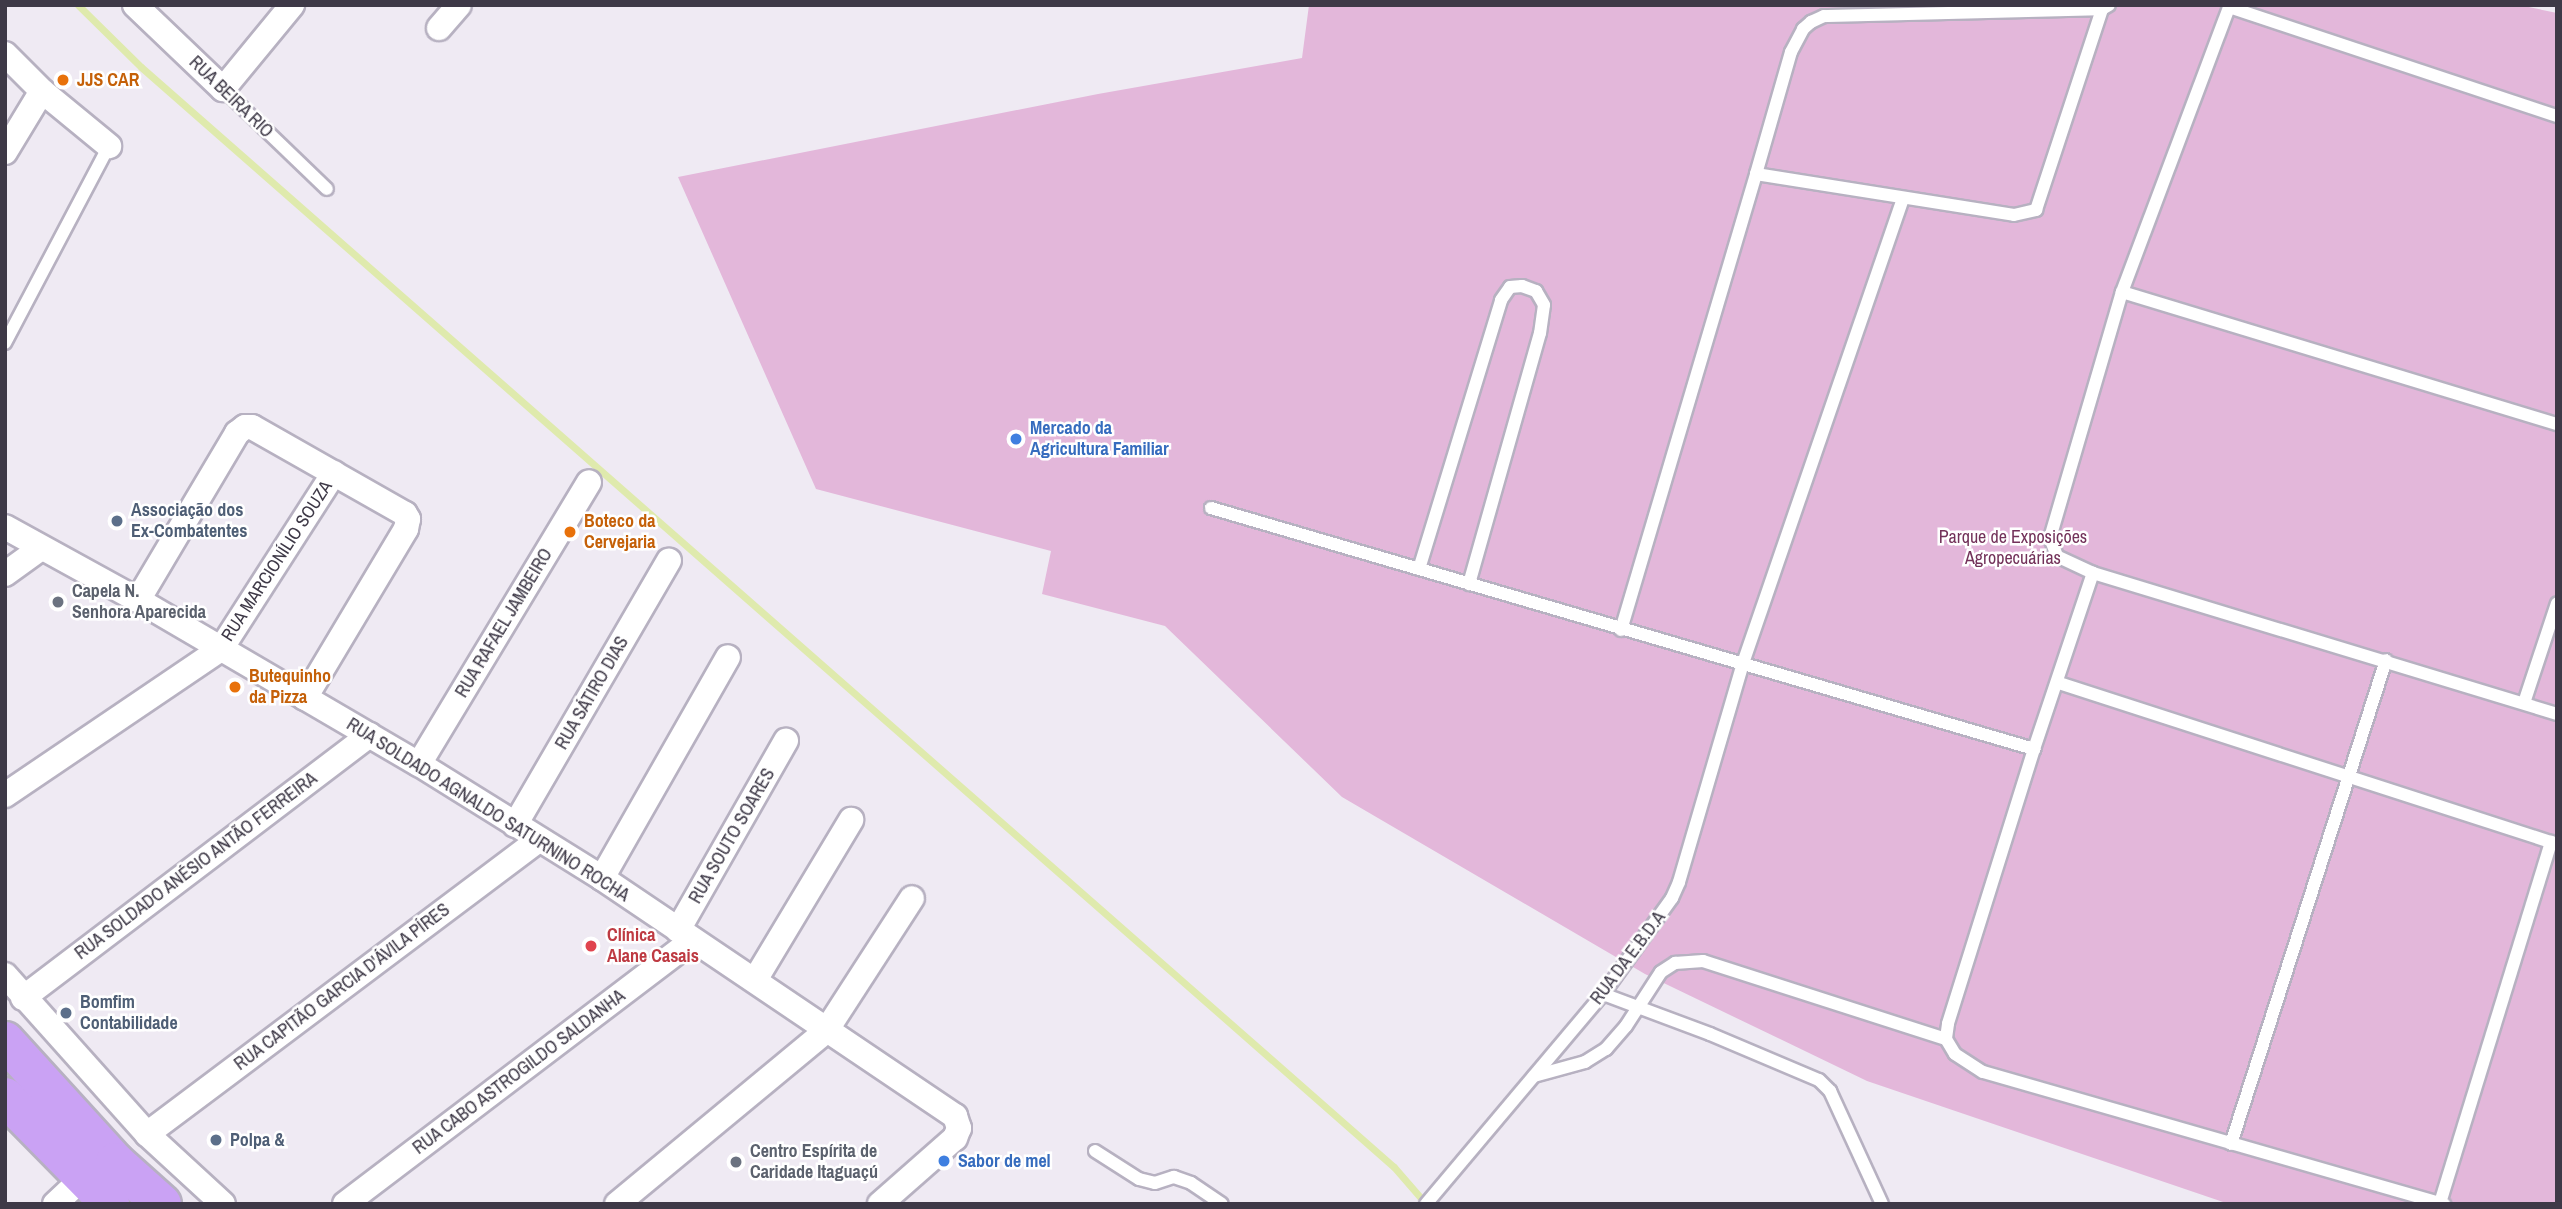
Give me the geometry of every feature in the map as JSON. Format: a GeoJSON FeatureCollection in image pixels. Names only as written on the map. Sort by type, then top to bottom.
{"type":"FeatureCollection","features":[{"type":"Feature","properties":{"kind":"main road"},"geometry":{"type":"LineString","coordinates":[[5,1041],[116,1163],[162,1204]]}},
{"type":"Feature","properties":{"kind":"main road"},"geometry":{"type":"LineString","coordinates":[[5,1097],[74,1198]]}},
{"type":"Feature","properties":{"kind":"street","name":"RUA BEIRA RIO"},"geometry":{"type":"LineString","coordinates":[[135,5],[223,89]]}},
{"type":"Feature","properties":{"kind":"street"},"geometry":{"type":"LineString","coordinates":[[223,89],[292,5]]}},
{"type":"Feature","properties":{"kind":"street"},"geometry":{"type":"LineString","coordinates":[[439,28],[458,5]]}},
{"type":"Feature","properties":{"kind":"street"},"geometry":{"type":"LineString","coordinates":[[5,54],[42,91],[109,146]]}},
{"type":"Feature","properties":{"kind":"street"},"geometry":{"type":"LineString","coordinates":[[5,152],[42,91]]}},
{"type":"Feature","properties":{"kind":"street"},"geometry":{"type":"LineString","coordinates":[[138,600],[237,433],[245,427],[252,427],[405,514],[408,519],[406,530],[304,698]]}},
{"type":"Feature","properties":{"kind":"street","name":"RUA MARCIONÍLIO SOUZA"},"geometry":{"type":"LineString","coordinates":[[221,649],[334,473]]}},
{"type":"Feature","properties":{"kind":"street","name":"RUA RAFAEL JAMBEIRO"},"geometry":{"type":"LineString","coordinates":[[419,764],[589,482]]}},
{"type":"Feature","properties":{"kind":"street","name":"RUA SOLDADO AGNALDO SATURNINO ROCHA"},"geometry":{"type":"LineString","coordinates":[[5,527],[138,600],[419,764],[602,878],[826,1031],[956,1115],[959,1128],[955,1138],[880,1204]]}},
{"type":"Feature","properties":{"kind":"street"},"geometry":{"type":"LineString","coordinates":[[5,574],[41,548]]}},
{"type":"Feature","properties":{"kind":"street","name":"RUA SÁTIRO DIAS"},"geometry":{"type":"LineString","coordinates":[[515,825],[669,560]]}},
{"type":"Feature","properties":{"kind":"street"},"geometry":{"type":"LineString","coordinates":[[5,795],[221,649]]}},
{"type":"Feature","properties":{"kind":"street"},"geometry":{"type":"LineString","coordinates":[[602,878],[728,657]]}},
{"type":"Feature","properties":{"kind":"street","name":"RUA SOLDADO ANÉSIO ANTÃO FERREIRA"},"geometry":{"type":"LineString","coordinates":[[23,998],[370,735]]}},
{"type":"Feature","properties":{"kind":"street","name":"RUA SOUTO SOARES"},"geometry":{"type":"LineString","coordinates":[[685,935],[786,741]]}},
{"type":"Feature","properties":{"kind":"street"},"geometry":{"type":"LineString","coordinates":[[755,981],[851,820]]}},
{"type":"Feature","properties":{"kind":"street","name":"RUA CAPITÃO GARCIA D'ÁVILA PÍRES"},"geometry":{"type":"LineString","coordinates":[[147,1135],[538,840]]}},
{"type":"Feature","properties":{"kind":"street"},"geometry":{"type":"LineString","coordinates":[[617,1204],[826,1031],[912,898]]}},
{"type":"Feature","properties":{"kind":"street","name":"RUA CABO ASTROGILDO SALDANHA"},"geometry":{"type":"LineString","coordinates":[[345,1204],[685,935]]}},
{"type":"Feature","properties":{"kind":"street"},"geometry":{"type":"LineString","coordinates":[[5,975],[147,1135],[223,1204]]}},
{"type":"Feature","properties":{"kind":"lane"},"geometry":{"type":"LineString","coordinates":[[2557,116],[2225,6],[2122,292],[2050,538],[2057,556],[2093,573],[2557,714]]}},
{"type":"Feature","properties":{"kind":"lane"},"geometry":{"type":"LineString","coordinates":[[1621,629],[1791,51],[1802,29],[1824,16],[2105,7],[2036,210],[2014,215],[1756,174]]}},
{"type":"Feature","properties":{"kind":"lane","name":"RUA BEIRA RIO"},"geometry":{"type":"LineString","coordinates":[[223,89],[327,189]]}},
{"type":"Feature","properties":{"kind":"lane"},"geometry":{"type":"LineString","coordinates":[[5,343],[109,146]]}},
{"type":"Feature","properties":{"kind":"lane","name":"RUA DA E.B.D.A"},"geometry":{"type":"LineString","coordinates":[[1426,1204],[1603,994],[1672,898],[1742,666],[1903,198]]}},
{"type":"Feature","properties":{"kind":"lane"},"geometry":{"type":"LineString","coordinates":[[1419,569],[1501,300],[1510,287],[1522,286],[1536,291],[1544,304],[1540,333],[1469,584]]}},
{"type":"Feature","properties":{"kind":"lane"},"geometry":{"type":"LineString","coordinates":[[2122,292],[2557,424]]}},
{"type":"Feature","properties":{"kind":"lane"},"geometry":{"type":"LineString","coordinates":[[1210,508],[2034,750]]}},
{"type":"Feature","properties":{"kind":"lane"},"geometry":{"type":"LineString","coordinates":[[2059,683],[2349,774],[2554,843],[2442,1203],[1983,1072],[1955,1054],[1946,1039],[1948,1024],[2034,750],[2059,683],[2093,573]]}},
{"type":"Feature","properties":{"kind":"lane"},"geometry":{"type":"LineString","coordinates":[[2524,703],[2557,603]]}},
{"type":"Feature","properties":{"kind":"lane"},"geometry":{"type":"LineString","coordinates":[[2231,1144],[2386,660]]}},
{"type":"Feature","properties":{"kind":"lane"},"geometry":{"type":"LineString","coordinates":[[1534,1076],[1577,1065],[1606,1049],[1639,1009],[1661,972],[1675,963],[1703,961],[1946,1039]]}},
{"type":"Feature","properties":{"kind":"lane"},"geometry":{"type":"LineString","coordinates":[[1603,994],[1710,1034],[1819,1080],[1830,1091],[1882,1204]]}},
{"type":"Feature","properties":{"kind":"lane"},"geometry":{"type":"LineString","coordinates":[[1095,1151],[1139,1179],[1155,1183],[1174,1177],[1191,1183],[1222,1204]]}},
{"type":"Feature","properties":{"kind":"green space","name":"Parque de Exposições Agropecuárias"},"geometry":{"type":"Polygon","coordinates":[[[1309,5],[2519,5],[2557,13],[2557,1204],[2229,1204],[1867,1081],[1645,974],[1342,797],[1165,626],[1042,594],[1051,551],[816,489],[678,177],[1098,94],[1302,58],[1309,5]]]}},
{"type":"Feature","properties":{"kind":"waterway"},"geometry":{"type":"LineString","coordinates":[[78,5],[141,67],[1394,1167],[1426,1204]]}},
{"type":"Feature","properties":{"kind":"place","name":"JJS CAR"},"geometry":{"type":"Point","coordinates":[63,80]}},
{"type":"Feature","properties":{"kind":"place","name":"Mercado da Agricultura Familiar"},"geometry":{"type":"Point","coordinates":[1016,439]}},
{"type":"Feature","properties":{"kind":"place","name":"Associação dos Ex-Combatentes"},"geometry":{"type":"Point","coordinates":[117,521]}},
{"type":"Feature","properties":{"kind":"place","name":"Boteco da Cervejaria"},"geometry":{"type":"Point","coordinates":[570,532]}},
{"type":"Feature","properties":{"kind":"place","name":"Capela N. Senhora Aparecida"},"geometry":{"type":"Point","coordinates":[58,602]}},
{"type":"Feature","properties":{"kind":"place","name":"Butequinho da Pizza"},"geometry":{"type":"Point","coordinates":[235,687]}},
{"type":"Feature","properties":{"kind":"place","name":"Clínica Alane Casais"},"geometry":{"type":"Point","coordinates":[591,946]}},
{"type":"Feature","properties":{"kind":"place","name":"Bomfim Contabilidade"},"geometry":{"type":"Point","coordinates":[66,1013]}},
{"type":"Feature","properties":{"kind":"place","name":"Polpa &"},"geometry":{"type":"Point","coordinates":[216,1140]}},
{"type":"Feature","properties":{"kind":"place","name":"Sabor de mel"},"geometry":{"type":"Point","coordinates":[944,1161]}},
{"type":"Feature","properties":{"kind":"place","name":"Centro Espírita de Caridade Itaguaçú"},"geometry":{"type":"Point","coordinates":[736,1162]}}]}
